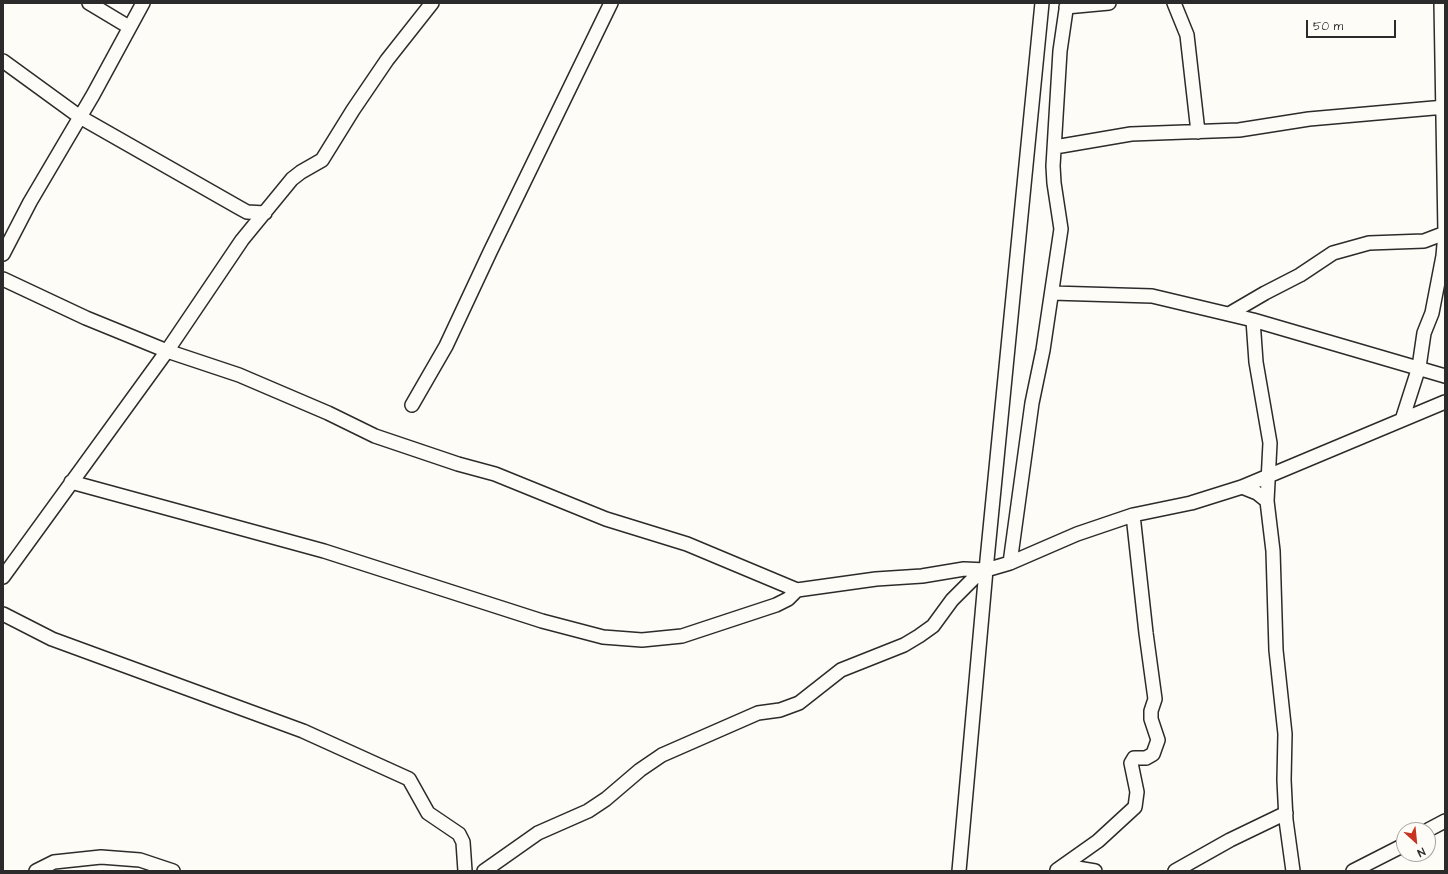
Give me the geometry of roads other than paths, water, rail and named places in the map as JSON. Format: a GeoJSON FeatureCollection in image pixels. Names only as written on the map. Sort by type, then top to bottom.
{"type":"FeatureCollection","features":[{"type":"Feature","properties":{"kind":"street"},"geometry":{"type":"LineString","coordinates":[[89,3],[129,27]]}},
{"type":"Feature","properties":{"kind":"street"},"geometry":{"type":"LineString","coordinates":[[3,254],[30,202],[80,117],[143,3]]}},
{"type":"Feature","properties":{"kind":"street"},"geometry":{"type":"LineString","coordinates":[[3,576],[167,351],[242,240],[292,179],[322,160],[374,79],[432,3]]}},
{"type":"Feature","properties":{"kind":"street"},"geometry":{"type":"LineString","coordinates":[[412,405],[446,346],[611,3]]}},
{"type":"Feature","properties":{"kind":"street"},"geometry":{"type":"LineString","coordinates":[[959,871],[982,570],[1042,3]]}},
{"type":"Feature","properties":{"kind":"street"},"geometry":{"type":"LineString","coordinates":[[1010,562],[1032,403],[1052,293],[1061,229],[1054,183],[1060,50],[1066,5],[1110,3]]}},
{"type":"Feature","properties":{"kind":"street"},"geometry":{"type":"LineString","coordinates":[[1174,3],[1187,35],[1198,132]]}},
{"type":"Feature","properties":{"kind":"street"},"geometry":{"type":"LineString","coordinates":[[1402,420],[1419,367],[1424,333],[1432,313],[1443,256],[1445,233],[1441,3]]}},
{"type":"Feature","properties":{"kind":"street"},"geometry":{"type":"LineString","coordinates":[[3,61],[80,117],[247,212],[265,213]]}},
{"type":"Feature","properties":{"kind":"street"},"geometry":{"type":"LineString","coordinates":[[1056,147],[1131,134],[1239,130],[1309,119],[1444,107]]}},
{"type":"Feature","properties":{"kind":"street"},"geometry":{"type":"LineString","coordinates":[[1229,314],[1300,275],[1333,253],[1369,243],[1424,242],[1445,233]]}},
{"type":"Feature","properties":{"kind":"street"},"geometry":{"type":"LineString","coordinates":[[3,279],[86,318],[167,351],[239,375],[328,413],[375,436],[458,464],[495,474],[606,519],[687,544],[797,590],[876,579],[922,576],[964,569],[982,570],[1010,562],[1077,534],[1133,515],[1191,503],[1242,487],[1445,402]]}},
{"type":"Feature","properties":{"kind":"street"},"geometry":{"type":"LineString","coordinates":[[1052,293],[1152,296],[1253,320],[1419,367],[1445,376]]}},
{"type":"Feature","properties":{"kind":"street"},"geometry":{"type":"LineString","coordinates":[[1253,320],[1256,362],[1270,443],[1270,461],[1267,476],[1267,501],[1273,551],[1276,650],[1285,734],[1284,780],[1292,871]]}},
{"type":"Feature","properties":{"kind":"street"},"geometry":{"type":"LineString","coordinates":[[71,482],[324,551],[527,616],[603,637],[642,640],[682,636],[776,605],[788,598],[797,590]]}},
{"type":"Feature","properties":{"kind":"street"},"geometry":{"type":"LineString","coordinates":[[1242,487],[1257,493],[1267,501]]}},
{"type":"Feature","properties":{"kind":"street"},"geometry":{"type":"LineString","coordinates":[[1055,871],[1098,841],[1135,807],[1137,792],[1131,764],[1134,758],[1146,758],[1153,754],[1157,746],[1157,735],[1151,718],[1151,711],[1155,699],[1133,515]]}},
{"type":"Feature","properties":{"kind":"street"},"geometry":{"type":"LineString","coordinates":[[484,871],[538,833],[588,811],[606,799],[640,770],[662,755],[758,714],[780,710],[799,702],[841,670],[904,645],[919,636],[933,626],[952,600],[982,570]]}},
{"type":"Feature","properties":{"kind":"street"},"geometry":{"type":"LineString","coordinates":[[3,614],[52,639],[302,731],[409,779],[428,813],[459,834],[463,842],[465,871]]}},
{"type":"Feature","properties":{"kind":"street"},"geometry":{"type":"LineString","coordinates":[[1175,871],[1230,840],[1286,813]]}},
{"type":"Feature","properties":{"kind":"street"},"geometry":{"type":"LineString","coordinates":[[1436,826],[1445,821]]}},
{"type":"Feature","properties":{"kind":"street"},"geometry":{"type":"LineString","coordinates":[[1353,871],[1396,849]]}},
{"type":"Feature","properties":{"kind":"street"},"geometry":{"type":"LineString","coordinates":[[36,871],[54,862],[101,857],[140,860],[173,871]]}},
{"type":"Feature","properties":{"kind":"street"},"geometry":{"type":"LineString","coordinates":[[1055,871],[1077,868],[1094,871]]}}]}
